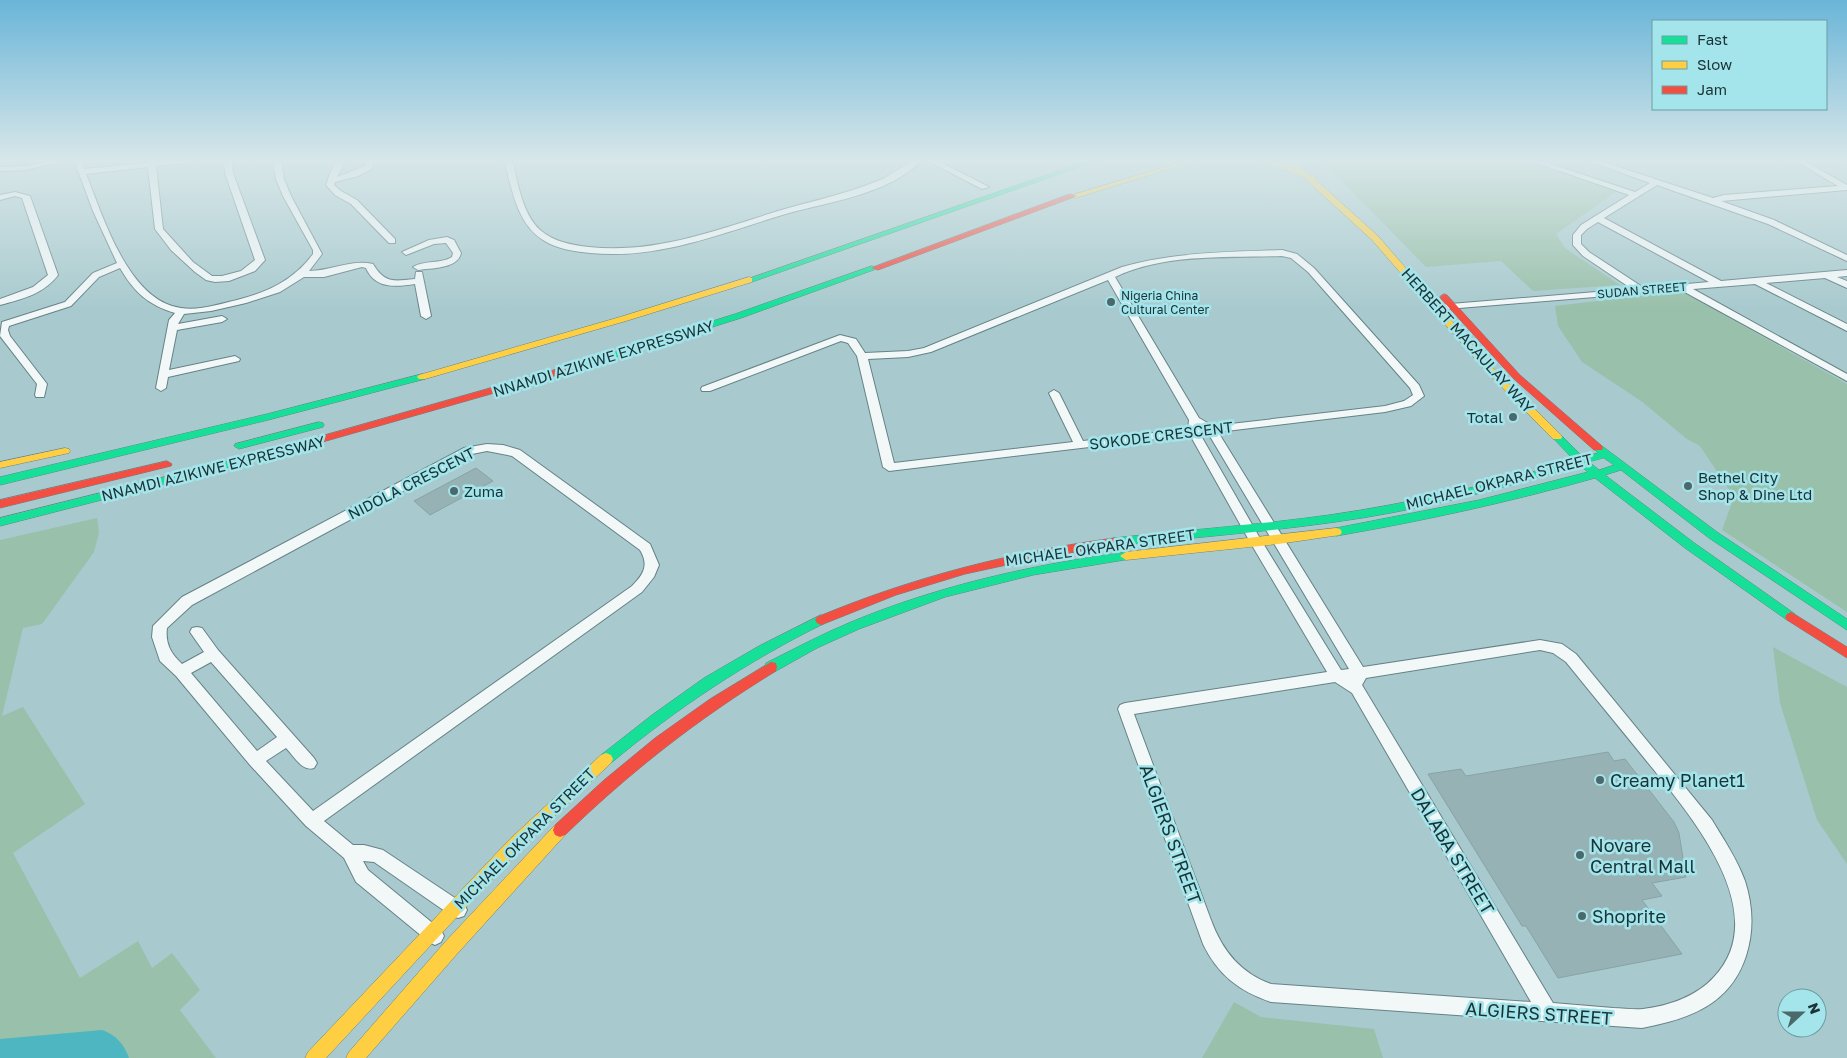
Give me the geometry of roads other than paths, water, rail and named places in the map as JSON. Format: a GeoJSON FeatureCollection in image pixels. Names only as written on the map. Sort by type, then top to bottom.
{"type":"FeatureCollection","features":[{"type":"Feature","properties":{"kind":"main road"},"geometry":{"type":"LineString","coordinates":[[788,254],[923,209]]}},
{"type":"Feature","properties":{"kind":"main road"},"geometry":{"type":"LineString","coordinates":[[859,242],[928,209]]}},
{"type":"Feature","properties":{"kind":"main road","name":"NNAMDI AZIKIWE EXPRESSWAY"},"geometry":{"type":"LineString","coordinates":[[0,481],[156,446],[406,382],[702,295],[953,209]]}},
{"type":"Feature","properties":{"kind":"main road","name":"NNAMDI AZIKIWE EXPRESSWAY"},"geometry":{"type":"LineString","coordinates":[[0,522],[286,450],[527,382],[740,315],[1037,209]]}},
{"type":"Feature","properties":{"kind":"main road","name":"HERBERT MACAULAY WAY"},"geometry":{"type":"LineString","coordinates":[[1348,209],[1438,308],[1486,366],[1582,462],[1689,545],[1805,627],[1847,653]]}},
{"type":"Feature","properties":{"kind":"main road","name":"HERBERT MACAULAY WAY"},"geometry":{"type":"LineString","coordinates":[[1359,209],[1421,273]]}},
{"type":"Feature","properties":{"kind":"main road"},"geometry":{"type":"LineString","coordinates":[[871,257],[966,234]]}},
{"type":"Feature","properties":{"kind":"main road","name":"HERBERT MACAULAY WAY"},"geometry":{"type":"LineString","coordinates":[[1434,287],[1517,377],[1620,467],[1713,535],[1847,626]]}},
{"type":"Feature","properties":{"kind":"main road"},"geometry":{"type":"LineString","coordinates":[[314,394],[406,382]]}},
{"type":"Feature","properties":{"kind":"main road","name":"NNAMDI AZIKIWE EXPRESSWAY"},"geometry":{"type":"LineString","coordinates":[[232,448],[334,421]]}},
{"type":"Feature","properties":{"kind":"main road"},"geometry":{"type":"LineString","coordinates":[[0,465],[81,447]]}},
{"type":"Feature","properties":{"kind":"main road","name":"MICHAEL OKPARA STREET"},"geometry":{"type":"LineString","coordinates":[[314,1058],[455,907],[553,806],[637,733],[671,708],[741,662],[810,626],[894,591],[1004,560],[1085,546],[1330,519],[1472,491],[1582,462],[1605,454]]}},
{"type":"Feature","properties":{"kind":"main road","name":"NNAMDI AZIKIWE EXPRESSWAY"},"geometry":{"type":"LineString","coordinates":[[0,504],[176,462],[36,513]]}},
{"type":"Feature","properties":{"kind":"main road","name":"MICHAEL OKPARA STREET"},"geometry":{"type":"LineString","coordinates":[[355,1058],[474,921],[547,843],[619,775],[688,720],[799,651],[827,637],[928,597],[1016,573],[1124,557],[1278,540],[1383,524],[1452,511],[1620,467]]}},
{"type":"Feature","properties":{"kind":"street"},"geometry":{"type":"LineString","coordinates":[[31,209],[53,275],[37,302],[5,324],[3,330],[5,336],[42,384],[40,395]]}},
{"type":"Feature","properties":{"kind":"street"},"geometry":{"type":"LineString","coordinates":[[96,209],[120,264],[140,292],[165,308],[181,311],[257,297],[288,285],[310,267],[318,254],[316,244],[294,209]]}},
{"type":"Feature","properties":{"kind":"street"},"geometry":{"type":"LineString","coordinates":[[157,209],[159,228],[172,245],[202,274],[208,278],[218,279],[249,272],[257,267],[260,260],[242,209]]}},
{"type":"Feature","properties":{"kind":"street"},"geometry":{"type":"LineString","coordinates":[[361,209],[392,242]]}},
{"type":"Feature","properties":{"kind":"street"},"geometry":{"type":"LineString","coordinates":[[524,209],[527,220],[545,239],[568,247],[592,251],[624,252],[683,243],[795,209]]}},
{"type":"Feature","properties":{"kind":"street"},"geometry":{"type":"LineString","coordinates":[[1611,209],[1577,235],[1577,246],[1641,290]]}},
{"type":"Feature","properties":{"kind":"street"},"geometry":{"type":"LineString","coordinates":[[1736,209],[1771,222],[1847,258]]}},
{"type":"Feature","properties":{"kind":"street"},"geometry":{"type":"LineString","coordinates":[[1598,218],[1720,284]]}},
{"type":"Feature","properties":{"kind":"street"},"geometry":{"type":"LineString","coordinates":[[418,267],[450,262],[456,258],[457,253],[451,242],[447,240],[404,250],[418,267],[421,297],[426,316]]}},
{"type":"Feature","properties":{"kind":"street","name":"SOKODE CRESCENT"},"geometry":{"type":"LineString","coordinates":[[1110,276],[1131,265],[1194,257],[1282,252],[1294,256],[1311,270],[1415,387],[1419,396],[1414,402],[1404,405],[1211,429]]}},
{"type":"Feature","properties":{"kind":"street"},"geometry":{"type":"LineString","coordinates":[[0,302],[68,304],[96,276],[120,264]]}},
{"type":"Feature","properties":{"kind":"street"},"geometry":{"type":"LineString","coordinates":[[302,274],[324,274],[350,266],[367,264],[378,280],[388,283],[420,281]]}},
{"type":"Feature","properties":{"kind":"street","name":"SUDAN STREET"},"geometry":{"type":"LineString","coordinates":[[1438,308],[1847,274]]}},
{"type":"Feature","properties":{"kind":"street"},"geometry":{"type":"LineString","coordinates":[[1827,275],[1847,285]]}},
{"type":"Feature","properties":{"kind":"street"},"geometry":{"type":"LineString","coordinates":[[706,389],[840,338],[852,341],[862,356],[908,354],[927,350],[1110,276],[1256,542],[1337,676],[1358,681]]}},
{"type":"Feature","properties":{"kind":"street"},"geometry":{"type":"LineString","coordinates":[[1757,282],[1847,328]]}},
{"type":"Feature","properties":{"kind":"street"},"geometry":{"type":"LineString","coordinates":[[1683,287],[1847,378]]}},
{"type":"Feature","properties":{"kind":"street"},"geometry":{"type":"LineString","coordinates":[[161,388],[174,320],[181,311]]}},
{"type":"Feature","properties":{"kind":"street"},"geometry":{"type":"LineString","coordinates":[[172,328],[222,319]]}},
{"type":"Feature","properties":{"kind":"street","name":"SOKODE CRESCENT"},"geometry":{"type":"LineString","coordinates":[[862,356],[889,467],[1080,445],[1194,426]]}},
{"type":"Feature","properties":{"kind":"street"},"geometry":{"type":"LineString","coordinates":[[163,375],[235,359]]}},
{"type":"Feature","properties":{"kind":"street"},"geometry":{"type":"LineString","coordinates":[[1054,393],[1080,445]]}},
{"type":"Feature","properties":{"kind":"street"},"geometry":{"type":"LineString","coordinates":[[1194,426],[1211,429]]}},
{"type":"Feature","properties":{"kind":"street","name":"DALABA STREET"},"geometry":{"type":"LineString","coordinates":[[1211,429],[1278,540],[1548,1013]]}},
{"type":"Feature","properties":{"kind":"street","name":"NIDOLA CRESCENT"},"geometry":{"type":"LineString","coordinates":[[312,821],[637,589],[653,567],[652,558],[645,547],[516,453],[496,446],[482,447],[468,451],[187,602],[160,626],[159,637],[166,657],[181,672],[255,760],[312,821],[350,854]]}},
{"type":"Feature","properties":{"kind":"street"},"geometry":{"type":"LineString","coordinates":[[197,632],[213,654],[309,763]]}},
{"type":"Feature","properties":{"kind":"street","name":"ALGIERS STREET"},"geometry":{"type":"LineString","coordinates":[[1337,676],[1125,709],[1176,853],[1208,934],[1224,963],[1240,979],[1255,988],[1271,993],[1642,1019],[1676,1012],[1689,1006],[1719,987],[1729,976],[1742,946],[1744,925],[1742,901],[1735,877],[1726,858],[1702,819],[1571,658],[1557,648],[1540,645],[1358,681]]}},
{"type":"Feature","properties":{"kind":"street"},"geometry":{"type":"LineString","coordinates":[[181,672],[213,654]]}},
{"type":"Feature","properties":{"kind":"street"},"geometry":{"type":"LineString","coordinates":[[255,760],[287,739]]}},
{"type":"Feature","properties":{"kind":"street"},"geometry":{"type":"LineString","coordinates":[[452,947],[431,933],[362,876],[350,854],[364,853],[377,855],[474,921]]}},
{"type":"Feature","properties":{"kind":"waterway"},"geometry":{"type":"LineString","coordinates":[[0,1054],[102,1045],[114,1058]]}},
{"type":"Feature","properties":{"kind":"place","name":"Nigeria China Cultural Center"},"geometry":{"type":"Point","coordinates":[1111,302]}},
{"type":"Feature","properties":{"kind":"place","name":"Total"},"geometry":{"type":"Point","coordinates":[1513,417]}},
{"type":"Feature","properties":{"kind":"place","name":"Bethel City Shop & Dine Ltd"},"geometry":{"type":"Point","coordinates":[1688,486]}},
{"type":"Feature","properties":{"kind":"place","name":"Zuma"},"geometry":{"type":"Point","coordinates":[454,491]}},
{"type":"Feature","properties":{"kind":"place","name":"Creamy Planet1"},"geometry":{"type":"Point","coordinates":[1600,780]}},
{"type":"Feature","properties":{"kind":"place","name":"Novare Central Mall"},"geometry":{"type":"Point","coordinates":[1580,855]}},
{"type":"Feature","properties":{"kind":"place","name":"Shoprite"},"geometry":{"type":"Point","coordinates":[1582,916]}}]}
